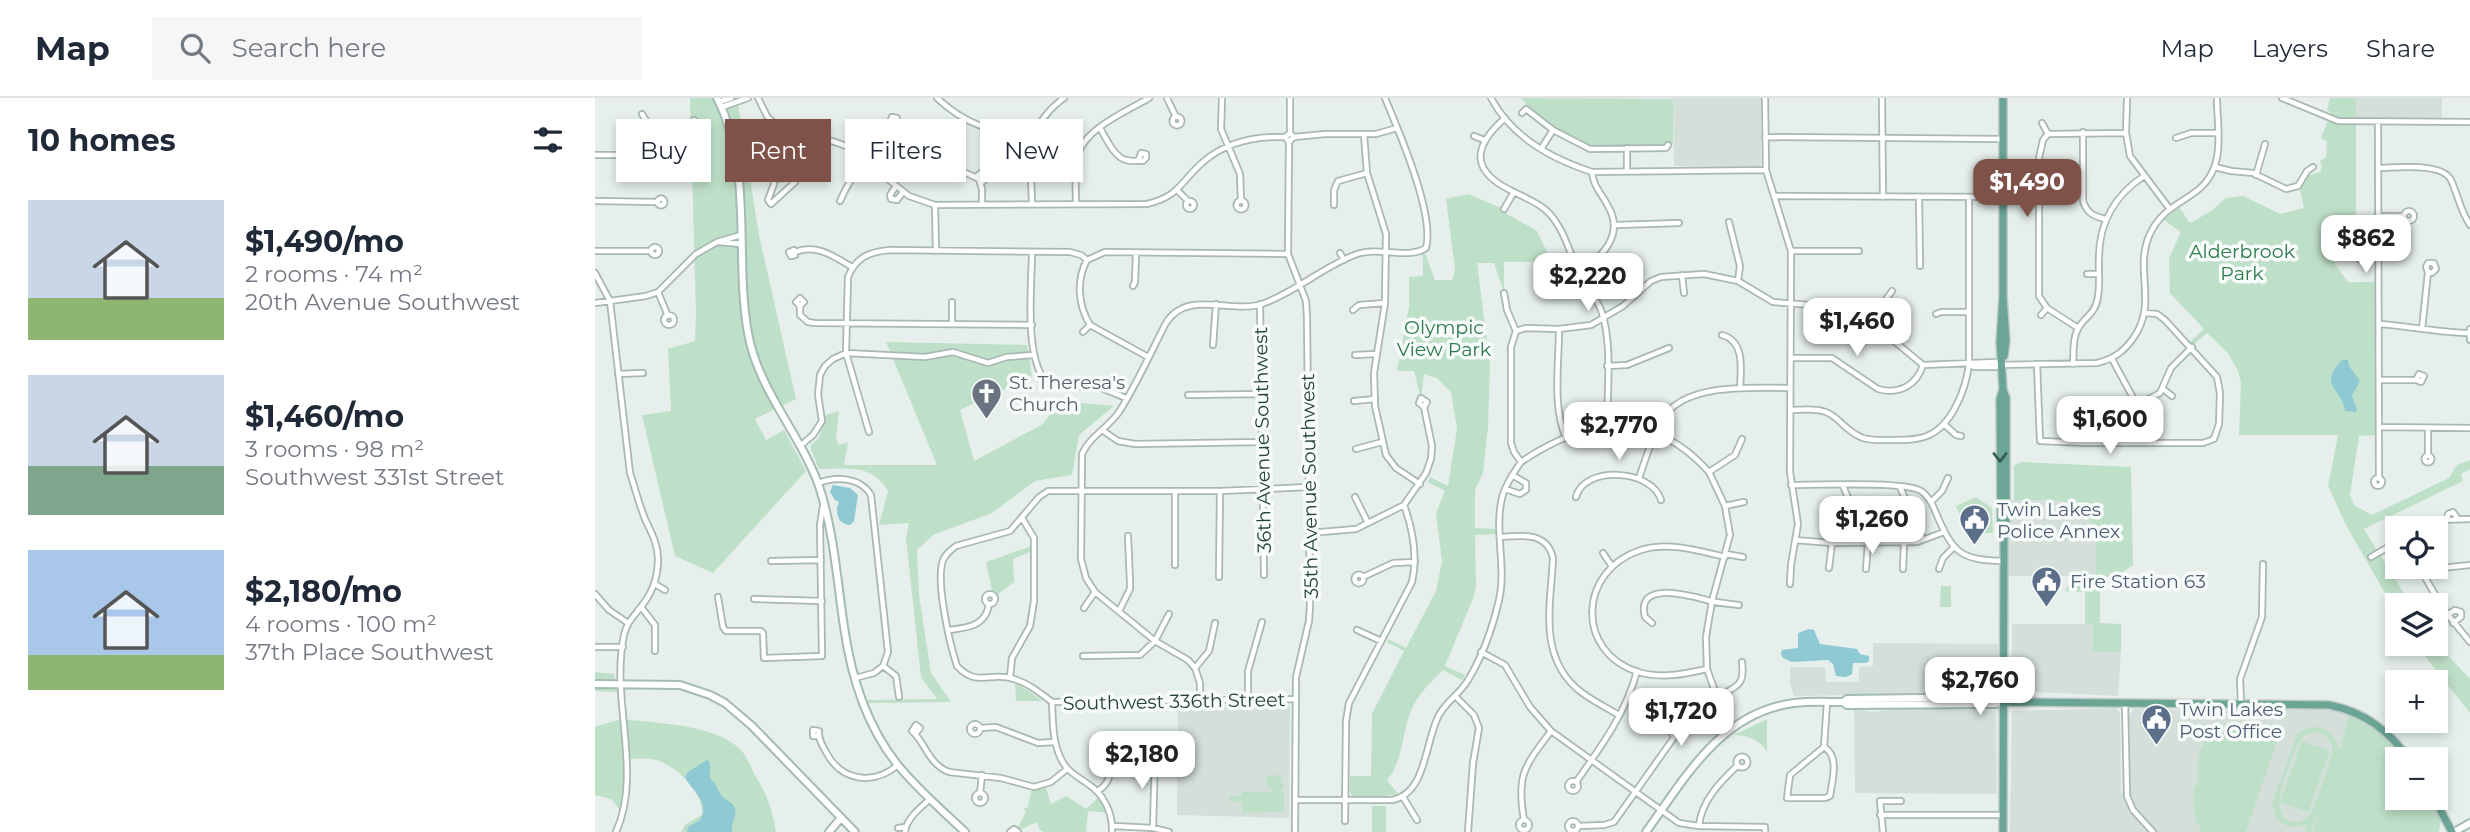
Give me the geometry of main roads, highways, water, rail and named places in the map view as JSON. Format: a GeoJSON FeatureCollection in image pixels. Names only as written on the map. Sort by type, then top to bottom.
{"type":"FeatureCollection","features":[{"type":"Feature","properties":{"kind":"main road"},"geometry":{"type":"LineString","coordinates":[[2003,98],[2003,296],[2006,341],[2001,365],[2003,389],[2000,399],[2000,525],[2004,532],[2003,832]]}},
{"type":"Feature","properties":{"kind":"main road"},"geometry":{"type":"LineString","coordinates":[[719,103],[735,151],[745,319],[753,354],[764,381],[818,483],[831,535],[844,628],[855,678],[866,711],[898,765],[965,832]]}},
{"type":"Feature","properties":{"kind":"main road"},"geometry":{"type":"LineString","coordinates":[[595,684],[680,685],[725,703],[752,726],[855,832]]}},
{"type":"Feature","properties":{"kind":"main road"},"geometry":{"type":"LineString","coordinates":[[1646,832],[1701,756],[1733,727],[1774,707],[1794,703],[1843,702],[1847,699],[1995,697],[2004,702]]}},
{"type":"Feature","properties":{"kind":"main road"},"geometry":{"type":"LineString","coordinates":[[1907,705],[1924,699]]}},
{"type":"Feature","properties":{"kind":"main road"},"geometry":{"type":"LineString","coordinates":[[1843,702],[1847,705],[2004,702],[2315,704],[2351,710],[2379,726],[2401,747]]}},
{"type":"Feature","properties":{"kind":"main road"},"geometry":{"type":"LineString","coordinates":[[2441,810],[2453,832],[2470,823]]}},
{"type":"Feature","properties":{"kind":"main road"},"geometry":{"type":"LineString","coordinates":[[829,832],[841,818]]}},
{"type":"Feature","properties":{"kind":"water"},"geometry":{"type":"Polygon","coordinates":[[[2342,360],[2348,360],[2349,366],[2360,381],[2352,396],[2357,410],[2355,412],[2345,411],[2331,381],[2331,376],[2342,360]]]}},
{"type":"Feature","properties":{"kind":"water"},"geometry":{"type":"Polygon","coordinates":[[[833,485],[850,488],[858,495],[854,521],[850,525],[841,522],[838,517],[839,502],[830,492],[833,485]]]}},
{"type":"Feature","properties":{"kind":"water"},"geometry":{"type":"Polygon","coordinates":[[[1814,630],[1820,644],[1857,649],[1860,654],[1869,656],[1869,661],[1853,663],[1852,674],[1846,677],[1836,676],[1833,664],[1828,660],[1792,662],[1783,658],[1782,650],[1798,648],[1798,633],[1814,630]]]}},
{"type":"Feature","properties":{"kind":"water"},"geometry":{"type":"Polygon","coordinates":[[[707,760],[710,763],[710,778],[721,795],[732,803],[735,809],[732,832],[687,832],[688,827],[700,820],[703,807],[685,777],[688,772],[707,760]]]}},
{"type":"Feature","properties":{"kind":"place","name":"St. Theresa's Church"},"geometry":{"type":"Point","coordinates":[986,420]}},
{"type":"Feature","properties":{"kind":"place","name":"Twin Lakes Police Annex"},"geometry":{"type":"Point","coordinates":[1974,547]}},
{"type":"Feature","properties":{"kind":"place","name":"Fire Station 63"},"geometry":{"type":"Point","coordinates":[2047,608]}},
{"type":"Feature","properties":{"kind":"place","name":"Twin Lakes Post Office"},"geometry":{"type":"Point","coordinates":[2156,747]}},
{"type":"Feature","properties":{"kind":"park label","name":"Alderbrook Park"},"geometry":{"type":"Point","coordinates":[2242,262]}},
{"type":"Feature","properties":{"kind":"park label","name":"Olympic View Park"},"geometry":{"type":"Point","coordinates":[1444,338]}}]}
